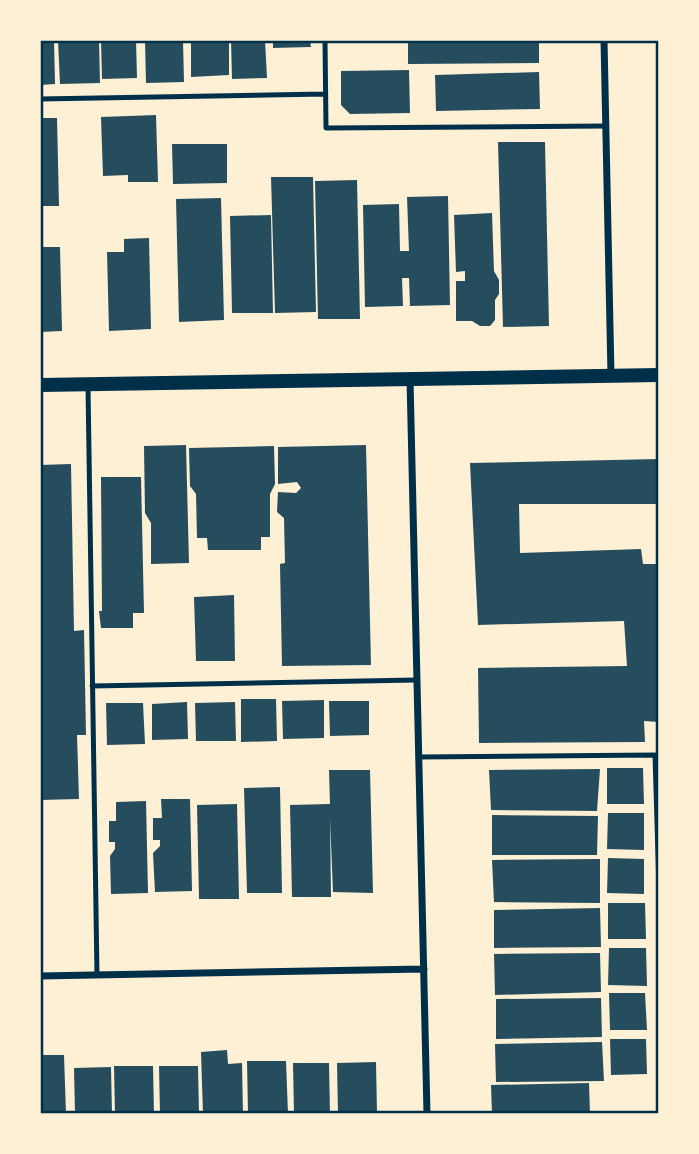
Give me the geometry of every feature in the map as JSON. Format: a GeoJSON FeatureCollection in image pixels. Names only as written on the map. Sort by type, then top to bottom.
{"type":"FeatureCollection","features":[{"type":"Feature","properties":{"kind":"main road"},"geometry":{"type":"LineString","coordinates":[[40,385],[659,375]]}},
{"type":"Feature","properties":{"kind":"street"},"geometry":{"type":"LineString","coordinates":[[604,40],[611,375]]}},
{"type":"Feature","properties":{"kind":"street"},"geometry":{"type":"LineString","coordinates":[[410,379],[427,1114]]}},
{"type":"Feature","properties":{"kind":"street"},"geometry":{"type":"LineString","coordinates":[[40,976],[424,969]]}},
{"type":"Feature","properties":{"kind":"lane"},"geometry":{"type":"LineString","coordinates":[[326,40],[326,128],[606,126]]}},
{"type":"Feature","properties":{"kind":"lane"},"geometry":{"type":"LineString","coordinates":[[40,99],[326,94]]}},
{"type":"Feature","properties":{"kind":"lane"},"geometry":{"type":"LineString","coordinates":[[88,384],[97,975]]}},
{"type":"Feature","properties":{"kind":"lane"},"geometry":{"type":"LineString","coordinates":[[92,686],[416,680]]}},
{"type":"Feature","properties":{"kind":"lane"},"geometry":{"type":"LineString","coordinates":[[418,757],[655,755],[659,889]]}},
{"type":"Feature","properties":{"kind":"building"},"geometry":{"type":"Polygon","coordinates":[[[40,40],[54,40],[55,84],[40,85],[40,40]]]}},
{"type":"Feature","properties":{"kind":"building"},"geometry":{"type":"Polygon","coordinates":[[[58,40],[99,40],[100,83],[60,84],[58,40]]]}},
{"type":"Feature","properties":{"kind":"building"},"geometry":{"type":"Polygon","coordinates":[[[101,40],[136,40],[137,78],[102,79],[101,40]]]}},
{"type":"Feature","properties":{"kind":"building"},"geometry":{"type":"Polygon","coordinates":[[[145,40],[183,40],[184,82],[146,83],[145,40]]]}},
{"type":"Feature","properties":{"kind":"building"},"geometry":{"type":"Polygon","coordinates":[[[191,40],[229,41],[229,75],[191,77],[191,40]]]}},
{"type":"Feature","properties":{"kind":"building"},"geometry":{"type":"Polygon","coordinates":[[[231,40],[265,40],[267,78],[232,79],[231,40]]]}},
{"type":"Feature","properties":{"kind":"building"},"geometry":{"type":"Polygon","coordinates":[[[273,40],[310,40],[311,47],[273,48],[273,40]]]}},
{"type":"Feature","properties":{"kind":"building"},"geometry":{"type":"Polygon","coordinates":[[[408,40],[539,40],[539,63],[408,64],[408,40]]]}},
{"type":"Feature","properties":{"kind":"building"},"geometry":{"type":"Polygon","coordinates":[[[409,70],[410,113],[350,114],[341,105],[341,71],[409,70]]]}},
{"type":"Feature","properties":{"kind":"building"},"geometry":{"type":"Polygon","coordinates":[[[539,72],[540,109],[436,111],[435,75],[539,72]]]}},
{"type":"Feature","properties":{"kind":"building"},"geometry":{"type":"Polygon","coordinates":[[[156,115],[158,182],[128,182],[128,175],[103,176],[101,117],[156,115]]]}},
{"type":"Feature","properties":{"kind":"building"},"geometry":{"type":"Polygon","coordinates":[[[40,118],[57,118],[59,206],[40,206],[40,118]]]}},
{"type":"Feature","properties":{"kind":"building"},"geometry":{"type":"Polygon","coordinates":[[[498,142],[545,142],[549,326],[503,327],[498,142]]]}},
{"type":"Feature","properties":{"kind":"building"},"geometry":{"type":"Polygon","coordinates":[[[172,144],[227,144],[227,183],[173,184],[172,144]]]}},
{"type":"Feature","properties":{"kind":"building"},"geometry":{"type":"Polygon","coordinates":[[[271,177],[313,177],[316,312],[275,313],[271,177]]]}},
{"type":"Feature","properties":{"kind":"building"},"geometry":{"type":"Polygon","coordinates":[[[357,180],[360,319],[318,319],[315,181],[357,180]]]}},
{"type":"Feature","properties":{"kind":"building"},"geometry":{"type":"Polygon","coordinates":[[[448,196],[450,305],[410,306],[409,278],[402,278],[403,306],[365,307],[363,205],[399,204],[400,251],[409,251],[407,197],[448,196]]]}},
{"type":"Feature","properties":{"kind":"building"},"geometry":{"type":"Polygon","coordinates":[[[221,198],[224,320],[179,322],[176,199],[221,198]]]}},
{"type":"Feature","properties":{"kind":"building"},"geometry":{"type":"Polygon","coordinates":[[[492,213],[494,271],[499,280],[495,320],[490,326],[480,326],[472,321],[456,321],[456,281],[465,281],[465,271],[456,272],[454,215],[492,213]]]}},
{"type":"Feature","properties":{"kind":"building"},"geometry":{"type":"Polygon","coordinates":[[[271,215],[273,313],[232,313],[230,216],[271,215]]]}},
{"type":"Feature","properties":{"kind":"building"},"geometry":{"type":"Polygon","coordinates":[[[149,238],[151,329],[109,331],[107,252],[124,252],[124,239],[149,238]]]}},
{"type":"Feature","properties":{"kind":"building"},"geometry":{"type":"Polygon","coordinates":[[[40,247],[60,247],[62,331],[40,332],[40,247]]]}},
{"type":"Feature","properties":{"kind":"building"},"geometry":{"type":"Polygon","coordinates":[[[186,445],[189,563],[151,564],[151,523],[145,513],[144,446],[186,445]]]}},
{"type":"Feature","properties":{"kind":"building"},"geometry":{"type":"Polygon","coordinates":[[[366,445],[371,665],[282,666],[280,564],[285,563],[284,518],[277,512],[278,492],[296,493],[301,488],[297,482],[278,484],[278,447],[366,445]]]}},
{"type":"Feature","properties":{"kind":"building"},"geometry":{"type":"Polygon","coordinates":[[[274,446],[275,484],[270,494],[270,537],[261,537],[261,550],[208,550],[207,538],[197,538],[196,494],[190,486],[189,448],[274,446]]]}},
{"type":"Feature","properties":{"kind":"building"},"geometry":{"type":"Polygon","coordinates":[[[659,459],[659,504],[519,504],[520,553],[641,549],[643,564],[659,564],[659,722],[644,721],[645,742],[479,743],[478,668],[627,666],[624,621],[478,625],[470,463],[659,459]]]}},
{"type":"Feature","properties":{"kind":"building"},"geometry":{"type":"Polygon","coordinates":[[[71,464],[74,631],[84,630],[86,735],[77,735],[79,799],[40,800],[40,465],[71,464]]]}},
{"type":"Feature","properties":{"kind":"building"},"geometry":{"type":"Polygon","coordinates":[[[101,477],[141,477],[144,613],[133,613],[133,628],[101,628],[101,477]]]}},
{"type":"Feature","properties":{"kind":"building"},"geometry":{"type":"Polygon","coordinates":[[[234,595],[235,661],[196,661],[194,597],[234,595]]]}},
{"type":"Feature","properties":{"kind":"building"},"geometry":{"type":"Polygon","coordinates":[[[241,699],[276,699],[277,741],[241,742],[241,699]]]}},
{"type":"Feature","properties":{"kind":"building"},"geometry":{"type":"Polygon","coordinates":[[[324,700],[324,738],[283,739],[282,701],[324,700]]]}},
{"type":"Feature","properties":{"kind":"building"},"geometry":{"type":"Polygon","coordinates":[[[329,701],[369,701],[369,735],[330,736],[329,701]]]}},
{"type":"Feature","properties":{"kind":"building"},"geometry":{"type":"Polygon","coordinates":[[[187,702],[188,739],[152,740],[152,704],[187,702]]]}},
{"type":"Feature","properties":{"kind":"building"},"geometry":{"type":"Polygon","coordinates":[[[235,702],[236,741],[196,741],[195,703],[235,702]]]}},
{"type":"Feature","properties":{"kind":"building"},"geometry":{"type":"Polygon","coordinates":[[[106,703],[143,703],[145,744],[107,745],[106,703]]]}},
{"type":"Feature","properties":{"kind":"building"},"geometry":{"type":"Polygon","coordinates":[[[607,768],[643,768],[644,804],[607,804],[607,768]]]}},
{"type":"Feature","properties":{"kind":"building"},"geometry":{"type":"Polygon","coordinates":[[[600,769],[597,811],[491,810],[489,770],[600,769]]]}},
{"type":"Feature","properties":{"kind":"building"},"geometry":{"type":"Polygon","coordinates":[[[329,770],[370,770],[373,893],[333,892],[330,818],[331,897],[292,897],[290,805],[330,804],[329,770]]]}},
{"type":"Feature","properties":{"kind":"building"},"geometry":{"type":"Polygon","coordinates":[[[280,787],[282,893],[247,893],[244,788],[280,787]]]}},
{"type":"Feature","properties":{"kind":"building"},"geometry":{"type":"Polygon","coordinates":[[[161,799],[190,799],[192,891],[155,892],[153,853],[160,846],[160,840],[153,840],[153,818],[162,818],[161,799]]]}},
{"type":"Feature","properties":{"kind":"building"},"geometry":{"type":"Polygon","coordinates":[[[146,801],[148,893],[111,894],[110,856],[115,849],[115,842],[109,842],[109,821],[116,821],[116,802],[146,801]]]}},
{"type":"Feature","properties":{"kind":"building"},"geometry":{"type":"Polygon","coordinates":[[[237,804],[239,899],[199,899],[197,805],[237,804]]]}},
{"type":"Feature","properties":{"kind":"building"},"geometry":{"type":"Polygon","coordinates":[[[608,813],[644,813],[644,850],[607,849],[608,813]]]}},
{"type":"Feature","properties":{"kind":"building"},"geometry":{"type":"Polygon","coordinates":[[[492,815],[598,816],[597,855],[492,855],[492,815]]]}},
{"type":"Feature","properties":{"kind":"building"},"geometry":{"type":"Polygon","coordinates":[[[608,858],[644,859],[644,894],[607,893],[608,858]]]}},
{"type":"Feature","properties":{"kind":"building"},"geometry":{"type":"Polygon","coordinates":[[[600,859],[600,903],[494,902],[492,860],[600,859]]]}},
{"type":"Feature","properties":{"kind":"building"},"geometry":{"type":"Polygon","coordinates":[[[608,903],[645,903],[646,939],[608,939],[608,903]]]}},
{"type":"Feature","properties":{"kind":"building"},"geometry":{"type":"Polygon","coordinates":[[[600,908],[601,947],[494,948],[494,910],[600,908]]]}},
{"type":"Feature","properties":{"kind":"building"},"geometry":{"type":"Polygon","coordinates":[[[609,948],[646,948],[647,986],[608,985],[609,948]]]}},
{"type":"Feature","properties":{"kind":"building"},"geometry":{"type":"Polygon","coordinates":[[[600,953],[601,992],[495,995],[494,954],[600,953]]]}},
{"type":"Feature","properties":{"kind":"building"},"geometry":{"type":"Polygon","coordinates":[[[609,993],[645,993],[647,1030],[610,1030],[609,993]]]}},
{"type":"Feature","properties":{"kind":"building"},"geometry":{"type":"Polygon","coordinates":[[[601,998],[602,1037],[496,1039],[496,999],[601,998]]]}},
{"type":"Feature","properties":{"kind":"building"},"geometry":{"type":"Polygon","coordinates":[[[610,1039],[646,1039],[647,1074],[611,1075],[610,1039]]]}},
{"type":"Feature","properties":{"kind":"building"},"geometry":{"type":"Polygon","coordinates":[[[602,1042],[604,1081],[496,1082],[495,1044],[602,1042]]]}},
{"type":"Feature","properties":{"kind":"building"},"geometry":{"type":"Polygon","coordinates":[[[227,1050],[228,1064],[242,1063],[243,1114],[203,1114],[201,1052],[227,1050]]]}},
{"type":"Feature","properties":{"kind":"building"},"geometry":{"type":"Polygon","coordinates":[[[40,1055],[64,1055],[66,1114],[40,1114],[40,1055]]]}},
{"type":"Feature","properties":{"kind":"building"},"geometry":{"type":"Polygon","coordinates":[[[247,1061],[286,1061],[288,1114],[248,1114],[247,1061]]]}},
{"type":"Feature","properties":{"kind":"building"},"geometry":{"type":"Polygon","coordinates":[[[376,1062],[377,1114],[338,1114],[337,1063],[376,1062]]]}},
{"type":"Feature","properties":{"kind":"building"},"geometry":{"type":"Polygon","coordinates":[[[293,1063],[329,1063],[330,1114],[294,1114],[293,1063]]]}},
{"type":"Feature","properties":{"kind":"building"},"geometry":{"type":"Polygon","coordinates":[[[114,1066],[153,1066],[154,1114],[115,1114],[114,1066]]]}},
{"type":"Feature","properties":{"kind":"building"},"geometry":{"type":"Polygon","coordinates":[[[159,1066],[198,1066],[199,1114],[160,1114],[159,1066]]]}},
{"type":"Feature","properties":{"kind":"building"},"geometry":{"type":"Polygon","coordinates":[[[111,1067],[112,1114],[75,1114],[74,1068],[111,1067]]]}},
{"type":"Feature","properties":{"kind":"building"},"geometry":{"type":"Polygon","coordinates":[[[589,1083],[590,1114],[492,1114],[491,1085],[589,1083]]]}}]}
